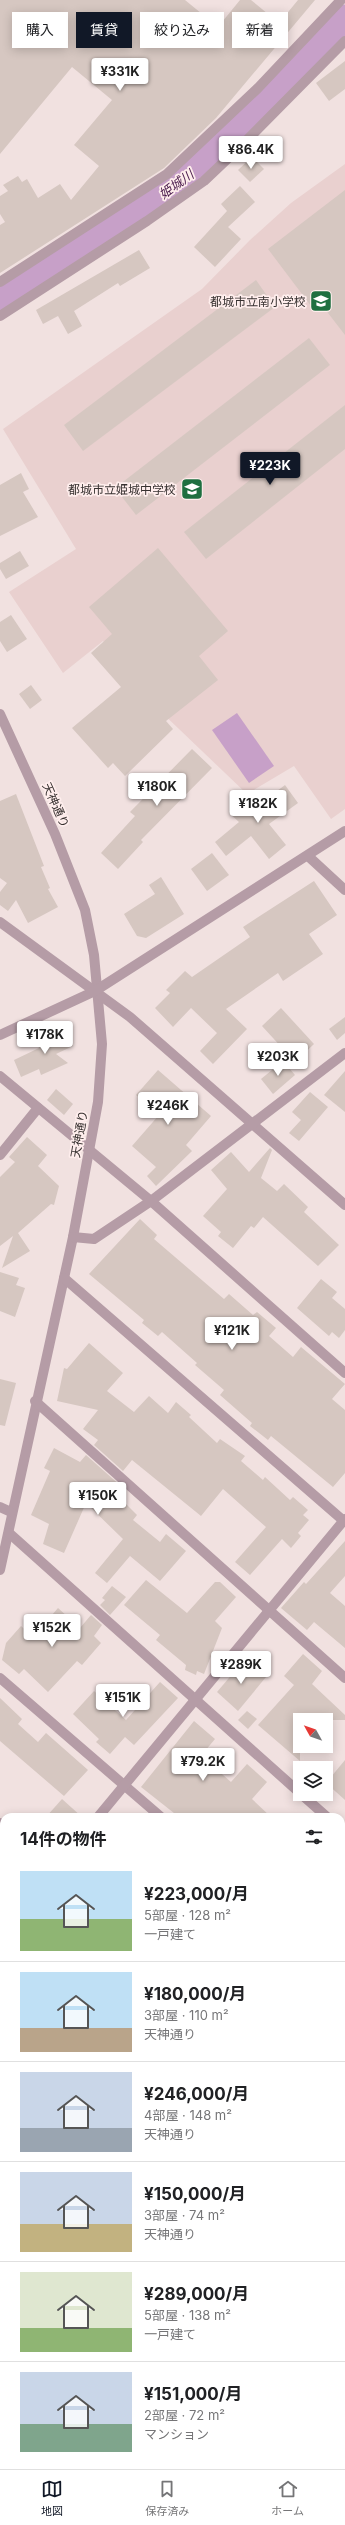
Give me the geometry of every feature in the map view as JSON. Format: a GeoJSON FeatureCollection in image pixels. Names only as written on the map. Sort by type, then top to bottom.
{"type":"FeatureCollection","features":[{"type":"Feature","properties":{"kind":"street"},"geometry":{"type":"LineString","coordinates":[[0,282],[167,174],[257,89],[341,0],[345,4]]}},
{"type":"Feature","properties":{"kind":"street"},"geometry":{"type":"LineString","coordinates":[[0,316],[147,221],[204,181],[243,144],[345,41]]}},
{"type":"Feature","properties":{"kind":"street","name":"天神通り"},"geometry":{"type":"LineString","coordinates":[[0,714],[55,834],[85,910],[94,955],[96,991],[102,1044],[98,1102],[90,1150],[73,1237],[11,1512],[0,1570]]}},
{"type":"Feature","properties":{"kind":"street"},"geometry":{"type":"LineString","coordinates":[[0,1035],[96,991],[345,831]]}},
{"type":"Feature","properties":{"kind":"street"},"geometry":{"type":"LineString","coordinates":[[308,856],[345,890]]}},
{"type":"Feature","properties":{"kind":"street"},"geometry":{"type":"LineString","coordinates":[[0,922],[130,1017],[345,1205]]}},
{"type":"Feature","properties":{"kind":"street"},"geometry":{"type":"LineString","coordinates":[[73,1237],[94,1239],[151,1201],[251,1123],[345,1053]]}},
{"type":"Feature","properties":{"kind":"street"},"geometry":{"type":"LineString","coordinates":[[0,1076],[151,1201],[345,1373]]}},
{"type":"Feature","properties":{"kind":"street"},"geometry":{"type":"LineString","coordinates":[[0,1155],[38,1108]]}},
{"type":"Feature","properties":{"kind":"street"},"geometry":{"type":"LineString","coordinates":[[64,1278],[344,1520],[101,1813]]}},
{"type":"Feature","properties":{"kind":"street"},"geometry":{"type":"LineString","coordinates":[[36,1401],[345,1678]]}},
{"type":"Feature","properties":{"kind":"street"},"geometry":{"type":"LineString","coordinates":[[0,1507],[11,1512]]}},
{"type":"Feature","properties":{"kind":"street"},"geometry":{"type":"LineString","coordinates":[[8,1533],[293,1786]]}},
{"type":"Feature","properties":{"kind":"street"},"geometry":{"type":"LineString","coordinates":[[0,1678],[125,1784],[157,1813]]}},
{"type":"Feature","properties":{"kind":"street"},"geometry":{"type":"LineString","coordinates":[[310,1801],[323,1813]]}},
{"type":"Feature","properties":{"kind":"shaded area","name":"都城市立姫城中学校"},"geometry":{"type":"Polygon","coordinates":[[[345,164],[345,809],[331,819],[294,766],[247,794],[157,708],[103,641],[63,673],[9,592],[76,549],[3,429],[202,289],[250,240],[291,203],[345,164]]]}},
{"type":"Feature","properties":{"kind":"shaded area"},"geometry":{"type":"Polygon","coordinates":[[[237,713],[274,766],[249,783],[212,730],[237,713]]]}},
{"type":"Feature","properties":{"kind":"building"},"geometry":{"type":"Polygon","coordinates":[[[0,0],[185,0],[200,12],[140,12],[140,48],[224,48],[224,20],[240,0],[251,0],[266,12],[232,12],[232,48],[275,48],[216,118],[164,168],[0,273],[0,225],[5,222],[0,214],[0,196],[8,191],[3,185],[18,176],[22,182],[27,179],[38,198],[60,184],[71,200],[99,166],[74,145],[112,100],[72,67],[0,154],[0,0]]]}},
{"type":"Feature","properties":{"kind":"building"},"geometry":{"type":"Polygon","coordinates":[[[298,0],[315,0],[288,32],[288,12],[298,0]]]}},
{"type":"Feature","properties":{"kind":"building"},"geometry":{"type":"Polygon","coordinates":[[[345,61],[345,89],[329,101],[316,83],[345,61]]]}},
{"type":"Feature","properties":{"kind":"building"},"geometry":{"type":"Polygon","coordinates":[[[252,157],[264,169],[250,182],[238,170],[252,157]]]}},
{"type":"Feature","properties":{"kind":"building"},"geometry":{"type":"Polygon","coordinates":[[[240,186],[255,202],[228,227],[241,239],[215,267],[194,247],[227,211],[221,204],[240,186]]]}},
{"type":"Feature","properties":{"kind":"building"},"geometry":{"type":"Polygon","coordinates":[[[345,190],[345,335],[318,300],[311,306],[268,249],[345,190]]]}},
{"type":"Feature","properties":{"kind":"building"},"geometry":{"type":"Polygon","coordinates":[[[139,250],[150,268],[120,286],[118,283],[74,311],[82,326],[68,334],[58,316],[43,324],[36,310],[139,250]]]}},
{"type":"Feature","properties":{"kind":"building"},"geometry":{"type":"Polygon","coordinates":[[[256,280],[275,307],[83,451],[64,425],[256,280]]]}},
{"type":"Feature","properties":{"kind":"building"},"geometry":{"type":"Polygon","coordinates":[[[309,338],[330,365],[136,515],[115,488],[309,338]]]}},
{"type":"Feature","properties":{"kind":"building"},"geometry":{"type":"Polygon","coordinates":[[[345,405],[345,449],[206,559],[184,532],[345,405]]]}},
{"type":"Feature","properties":{"kind":"building"},"geometry":{"type":"Polygon","coordinates":[[[21,473],[29,489],[23,492],[38,517],[0,536],[0,485],[21,473]]]}},
{"type":"Feature","properties":{"kind":"building"},"geometry":{"type":"Polygon","coordinates":[[[158,548],[228,631],[199,656],[218,680],[166,721],[173,729],[125,776],[113,763],[108,768],[72,728],[121,687],[91,653],[112,634],[89,607],[158,548]]]}},
{"type":"Feature","properties":{"kind":"building"},"geometry":{"type":"Polygon","coordinates":[[[20,551],[29,566],[6,579],[0,569],[0,563],[20,551]]]}},
{"type":"Feature","properties":{"kind":"building"},"geometry":{"type":"Polygon","coordinates":[[[11,615],[27,639],[7,652],[0,641],[0,622],[11,615]]]}},
{"type":"Feature","properties":{"kind":"building"},"geometry":{"type":"Polygon","coordinates":[[[31,685],[42,700],[30,709],[19,694],[31,685]]]}},
{"type":"Feature","properties":{"kind":"building"},"geometry":{"type":"Polygon","coordinates":[[[192,749],[212,768],[141,840],[143,842],[118,869],[101,853],[135,816],[130,812],[192,749]]]}},
{"type":"Feature","properties":{"kind":"building"},"geometry":{"type":"Polygon","coordinates":[[[285,785],[298,803],[269,824],[286,845],[269,859],[251,836],[226,856],[215,842],[239,822],[229,813],[242,799],[253,809],[285,785]]]}},
{"type":"Feature","properties":{"kind":"building"},"geometry":{"type":"Polygon","coordinates":[[[16,794],[44,866],[41,867],[50,888],[48,889],[58,907],[28,923],[16,900],[8,911],[0,905],[0,892],[7,883],[0,878],[0,801],[16,794]]]}},
{"type":"Feature","properties":{"kind":"building"},"geometry":{"type":"Polygon","coordinates":[[[212,853],[229,875],[207,891],[191,869],[212,853]]]}},
{"type":"Feature","properties":{"kind":"building"},"geometry":{"type":"Polygon","coordinates":[[[161,877],[184,914],[146,938],[137,936],[124,914],[155,894],[149,885],[161,877]]]}},
{"type":"Feature","properties":{"kind":"building"},"geometry":{"type":"Polygon","coordinates":[[[314,881],[337,915],[309,934],[323,954],[283,981],[278,973],[226,1009],[247,1029],[213,1064],[200,1051],[217,1033],[191,1008],[173,1027],[155,1008],[170,993],[166,990],[185,971],[192,977],[250,937],[243,927],[314,881]]]}},
{"type":"Feature","properties":{"kind":"building"},"geometry":{"type":"Polygon","coordinates":[[[281,1008],[314,1044],[295,1062],[262,1026],[281,1008]]]}},
{"type":"Feature","properties":{"kind":"building"},"geometry":{"type":"Polygon","coordinates":[[[345,1017],[345,1033],[337,1040],[329,1029],[345,1017]]]}},
{"type":"Feature","properties":{"kind":"building"},"geometry":{"type":"Polygon","coordinates":[[[65,1029],[73,1046],[56,1054],[68,1063],[41,1075],[39,1069],[21,1077],[14,1060],[39,1048],[36,1041],[65,1029]]]}},
{"type":"Feature","properties":{"kind":"building"},"geometry":{"type":"Polygon","coordinates":[[[283,1061],[295,1075],[273,1094],[261,1079],[283,1061]]]}},
{"type":"Feature","properties":{"kind":"building"},"geometry":{"type":"Polygon","coordinates":[[[158,1070],[211,1116],[186,1145],[192,1151],[156,1186],[147,1176],[156,1167],[132,1146],[159,1115],[136,1095],[158,1070]]]}},
{"type":"Feature","properties":{"kind":"building"},"geometry":{"type":"Polygon","coordinates":[[[345,1071],[345,1112],[324,1095],[345,1071]]]}},
{"type":"Feature","properties":{"kind":"building"},"geometry":{"type":"Polygon","coordinates":[[[56,1089],[73,1104],[64,1115],[47,1100],[56,1089]]]}},
{"type":"Feature","properties":{"kind":"building"},"geometry":{"type":"Polygon","coordinates":[[[310,1092],[328,1107],[299,1141],[289,1133],[301,1120],[292,1112],[310,1092]]]}},
{"type":"Feature","properties":{"kind":"building"},"geometry":{"type":"Polygon","coordinates":[[[27,1137],[47,1155],[38,1166],[59,1186],[54,1205],[51,1204],[18,1233],[30,1251],[2,1268],[13,1236],[0,1246],[0,1177],[15,1162],[9,1157],[27,1137]]]}},
{"type":"Feature","properties":{"kind":"building"},"geometry":{"type":"Polygon","coordinates":[[[270,1148],[272,1150],[261,1178],[277,1191],[284,1184],[308,1207],[304,1212],[339,1245],[318,1266],[263,1217],[254,1228],[251,1226],[233,1248],[218,1236],[221,1232],[203,1216],[227,1189],[211,1170],[231,1152],[249,1172],[270,1148]]]}},
{"type":"Feature","properties":{"kind":"building"},"geometry":{"type":"Polygon","coordinates":[[[140,1219],[157,1235],[154,1239],[224,1299],[229,1294],[253,1315],[257,1312],[276,1328],[269,1336],[293,1357],[301,1347],[345,1384],[332,1399],[345,1410],[345,1473],[333,1487],[271,1436],[268,1440],[250,1426],[252,1423],[220,1395],[224,1390],[195,1365],[197,1363],[162,1332],[158,1336],[142,1323],[144,1320],[89,1274],[140,1219]]]}},
{"type":"Feature","properties":{"kind":"building"},"geometry":{"type":"Polygon","coordinates":[[[0,1272],[19,1278],[16,1285],[25,1288],[15,1317],[0,1311],[0,1272]]]}},
{"type":"Feature","properties":{"kind":"building"},"geometry":{"type":"Polygon","coordinates":[[[321,1279],[337,1292],[332,1298],[345,1309],[345,1330],[339,1338],[332,1332],[329,1336],[297,1308],[321,1279]]]}},
{"type":"Feature","properties":{"kind":"building"},"geometry":{"type":"Polygon","coordinates":[[[89,1343],[123,1373],[107,1391],[134,1412],[149,1396],[168,1413],[176,1402],[191,1415],[189,1417],[217,1443],[220,1439],[245,1456],[241,1461],[263,1480],[265,1477],[290,1500],[293,1497],[308,1510],[303,1515],[309,1520],[298,1533],[301,1536],[291,1548],[282,1539],[250,1575],[235,1562],[266,1527],[223,1489],[201,1516],[132,1460],[123,1471],[94,1445],[98,1440],[83,1429],[98,1410],[57,1401],[64,1368],[67,1369],[89,1343]]]}},
{"type":"Feature","properties":{"kind":"building"},"geometry":{"type":"Polygon","coordinates":[[[0,1379],[16,1383],[5,1426],[0,1425],[0,1379]]]}},
{"type":"Feature","properties":{"kind":"building"},"geometry":{"type":"Polygon","coordinates":[[[54,1448],[80,1462],[86,1455],[122,1487],[116,1494],[137,1515],[133,1520],[160,1542],[166,1534],[186,1551],[160,1581],[130,1556],[107,1583],[95,1573],[123,1539],[86,1503],[64,1553],[43,1544],[49,1524],[31,1515],[50,1471],[44,1468],[54,1448]]]}},
{"type":"Feature","properties":{"kind":"building"},"geometry":{"type":"Polygon","coordinates":[[[345,1541],[345,1576],[330,1593],[345,1606],[345,1648],[314,1622],[307,1630],[281,1608],[304,1582],[306,1584],[345,1541]]]}},
{"type":"Feature","properties":{"kind":"building"},"geometry":{"type":"Polygon","coordinates":[[[146,1580],[187,1613],[215,1582],[220,1582],[236,1597],[215,1621],[222,1628],[204,1674],[197,1671],[196,1675],[185,1670],[186,1665],[156,1640],[160,1635],[124,1605],[146,1580]]]}},
{"type":"Feature","properties":{"kind":"building"},"geometry":{"type":"Polygon","coordinates":[[[112,1586],[126,1597],[110,1615],[100,1605],[105,1600],[102,1598],[112,1586]]]}},
{"type":"Feature","properties":{"kind":"building"},"geometry":{"type":"Polygon","coordinates":[[[58,1608],[80,1628],[91,1615],[102,1625],[94,1636],[101,1643],[82,1665],[77,1661],[48,1692],[24,1669],[19,1674],[2,1660],[6,1643],[21,1626],[33,1637],[58,1608]]]}},
{"type":"Feature","properties":{"kind":"building"},"geometry":{"type":"Polygon","coordinates":[[[303,1654],[322,1671],[312,1684],[345,1715],[345,1720],[333,1720],[333,1713],[293,1713],[293,1753],[300,1753],[300,1761],[258,1725],[294,1685],[284,1676],[303,1654]]]}},
{"type":"Feature","properties":{"kind":"building"},"geometry":{"type":"Polygon","coordinates":[[[245,1659],[266,1677],[238,1711],[217,1692],[245,1659]]]}},
{"type":"Feature","properties":{"kind":"building"},"geometry":{"type":"Polygon","coordinates":[[[160,1682],[178,1698],[134,1745],[125,1737],[110,1754],[96,1742],[99,1739],[73,1714],[94,1691],[126,1720],[160,1682]]]}},
{"type":"Feature","properties":{"kind":"building"},"geometry":{"type":"Polygon","coordinates":[[[0,1698],[22,1719],[18,1724],[38,1742],[46,1733],[88,1770],[64,1796],[0,1741],[0,1698]]]}},
{"type":"Feature","properties":{"kind":"building"},"geometry":{"type":"Polygon","coordinates":[[[247,1711],[257,1719],[248,1729],[238,1720],[247,1711]]]}},
{"type":"Feature","properties":{"kind":"building"},"geometry":{"type":"Polygon","coordinates":[[[194,1721],[215,1739],[205,1751],[209,1754],[205,1759],[231,1782],[247,1764],[267,1782],[252,1799],[267,1813],[174,1813],[141,1787],[194,1721]]]}},
{"type":"Feature","properties":{"kind":"building"},"geometry":{"type":"Polygon","coordinates":[[[345,1760],[345,1800],[333,1789],[333,1775],[345,1760]]]}},
{"type":"Feature","properties":{"kind":"building"},"geometry":{"type":"Polygon","coordinates":[[[62,1799],[78,1813],[50,1813],[62,1799]]]}},
{"type":"Feature","properties":{"kind":"waterway","name":"姫城川"},"geometry":{"type":"LineString","coordinates":[[0,300],[185,179],[243,129],[345,20]]}},
{"type":"Feature","properties":{"kind":"place","name":"都城市立南小学校"},"geometry":{"type":"Point","coordinates":[321,301]}},
{"type":"Feature","properties":{"kind":"place","name":"都城市立姫城中学校"},"geometry":{"type":"Point","coordinates":[192,489]}}]}
